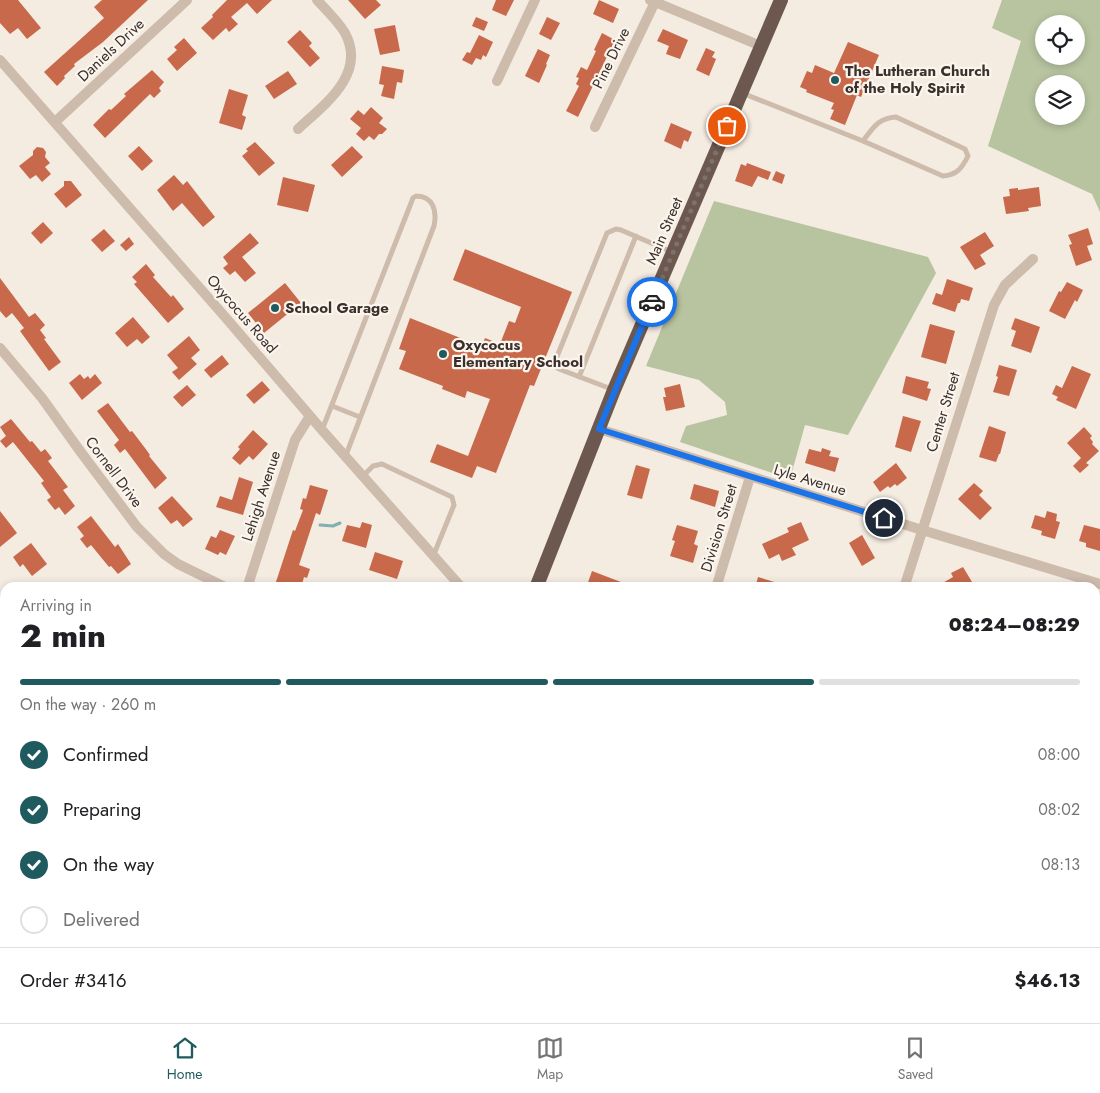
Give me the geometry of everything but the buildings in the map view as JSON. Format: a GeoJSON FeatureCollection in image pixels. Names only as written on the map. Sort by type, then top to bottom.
{"type":"FeatureCollection","features":[{"type":"Feature","properties":{"kind":"highway","name":"Main Street"},"geometry":{"type":"LineString","coordinates":[[538,582],[614,390],[781,0]]}},
{"type":"Feature","properties":{"kind":"street","name":"Daniels Drive"},"geometry":{"type":"LineString","coordinates":[[55,122],[188,0]]}},
{"type":"Feature","properties":{"kind":"street"},"geometry":{"type":"LineString","coordinates":[[298,128],[335,94],[344,82],[351,56],[349,42],[343,30],[317,0]]}},
{"type":"Feature","properties":{"kind":"street"},"geometry":{"type":"LineString","coordinates":[[497,81],[535,0]]}},
{"type":"Feature","properties":{"kind":"street"},"geometry":{"type":"LineString","coordinates":[[652,1],[761,46]]}},
{"type":"Feature","properties":{"kind":"street","name":"Pine Drive"},"geometry":{"type":"LineString","coordinates":[[595,127],[652,1]]}},
{"type":"Feature","properties":{"kind":"street","name":"Oxycocus Road"},"geometry":{"type":"LineString","coordinates":[[0,60],[457,582]]}},
{"type":"Feature","properties":{"kind":"street","name":"Center Street"},"geometry":{"type":"LineString","coordinates":[[906,582],[994,305],[1005,285],[1033,259]]}},
{"type":"Feature","properties":{"kind":"street","name":"Cornell Drive"},"geometry":{"type":"LineString","coordinates":[[0,348],[42,398],[137,527],[164,554],[178,564],[215,582]]}},
{"type":"Feature","properties":{"kind":"street","name":"Lehigh Avenue"},"geometry":{"type":"LineString","coordinates":[[249,582],[295,440],[310,416]]}},
{"type":"Feature","properties":{"kind":"street","name":"Lyle Avenue"},"geometry":{"type":"LineString","coordinates":[[599,429],[1093,582]]}},
{"type":"Feature","properties":{"kind":"street","name":"Division Street"},"geometry":{"type":"LineString","coordinates":[[718,582],[750,477]]}},
{"type":"Feature","properties":{"kind":"lane"},"geometry":{"type":"LineString","coordinates":[[742,93],[863,141],[943,176],[952,175],[962,169],[968,156],[965,149],[896,117],[886,117],[877,123],[863,141]]}},
{"type":"Feature","properties":{"kind":"lane"},"geometry":{"type":"LineString","coordinates":[[322,430],[413,198],[416,196],[426,197],[436,211],[434,226],[345,456]]}},
{"type":"Feature","properties":{"kind":"lane"},"geometry":{"type":"LineString","coordinates":[[614,390],[559,369],[556,366],[556,359],[607,233],[616,229],[673,252]]}},
{"type":"Feature","properties":{"kind":"lane"},"geometry":{"type":"LineString","coordinates":[[579,377],[636,236]]}},
{"type":"Feature","properties":{"kind":"lane"},"geometry":{"type":"LineString","coordinates":[[332,406],[360,417]]}},
{"type":"Feature","properties":{"kind":"lane"},"geometry":{"type":"LineString","coordinates":[[363,476],[374,466],[382,464],[452,497],[454,505],[434,554]]}},
{"type":"Feature","properties":{"kind":"green space"},"geometry":{"type":"Polygon","coordinates":[[[1002,0],[1100,0],[1100,212],[1092,194],[988,146],[1021,41],[992,28],[1002,0]]]}},
{"type":"Feature","properties":{"kind":"green space"},"geometry":{"type":"Polygon","coordinates":[[[714,201],[928,257],[936,273],[848,435],[805,425],[790,479],[680,442],[686,426],[727,415],[725,402],[699,380],[646,366],[714,201]]]}},
{"type":"Feature","properties":{"kind":"waterway"},"geometry":{"type":"LineString","coordinates":[[320,525],[333,526],[340,523]]}},
{"type":"Feature","properties":{"kind":"way so far"},"geometry":{"type":"LineString","coordinates":[[652,302],[727,126]]}},
{"type":"Feature","properties":{"kind":"place","name":"The Lutheran Church of the Holy Spirit"},"geometry":{"type":"Point","coordinates":[835,80]}},
{"type":"Feature","properties":{"kind":"place","name":"School Garage"},"geometry":{"type":"Point","coordinates":[275,308]}},
{"type":"Feature","properties":{"kind":"place","name":"Oxycocus Elementary School"},"geometry":{"type":"Point","coordinates":[443,354]}},
{"type":"Feature","properties":{"kind":"route"},"geometry":{"type":"LineString","coordinates":[[652,302],[599,429],[884,518]]}}]}
